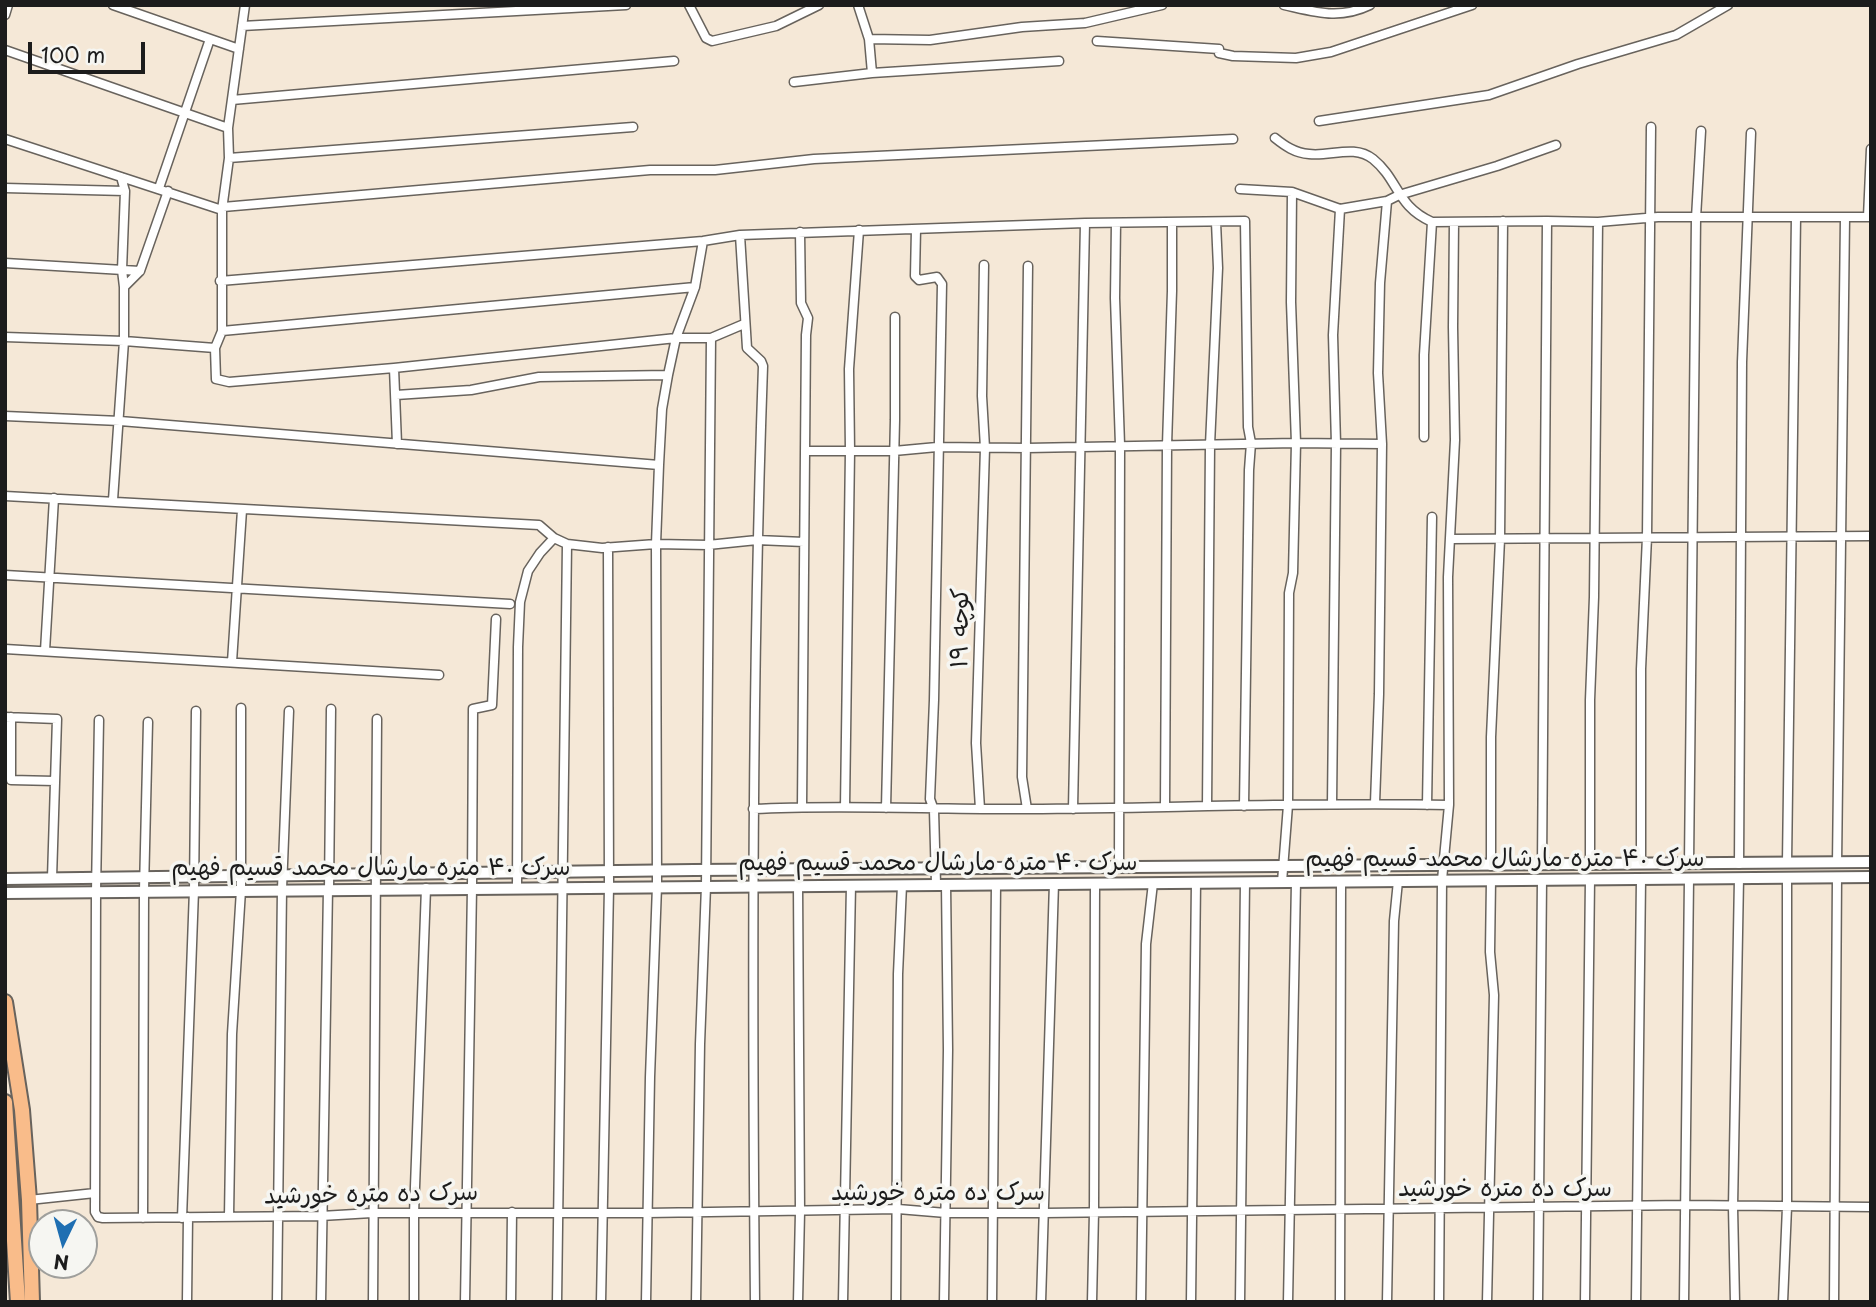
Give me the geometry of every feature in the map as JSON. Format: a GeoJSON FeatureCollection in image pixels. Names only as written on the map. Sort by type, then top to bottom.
{"type":"FeatureCollection","features":[{"type":"Feature","properties":{"kind":"highway"},"geometry":{"type":"LineString","coordinates":[[5,1002],[24,1140],[32,1302]]}},
{"type":"Feature","properties":{"kind":"highway"},"geometry":{"type":"LineString","coordinates":[[5,1102],[11,1279],[18,1302]]}},
{"type":"Feature","properties":{"kind":"street"},"geometry":{"type":"LineString","coordinates":[[5,15],[8,5]]}},
{"type":"Feature","properties":{"kind":"street"},"geometry":{"type":"LineString","coordinates":[[113,5],[239,49]]}},
{"type":"Feature","properties":{"kind":"street"},"geometry":{"type":"LineString","coordinates":[[245,5],[228,128],[229,158],[223,208],[220,281],[222,331],[215,348],[216,379],[229,382],[394,368],[676,338],[710,338],[744,324]]}},
{"type":"Feature","properties":{"kind":"street"},"geometry":{"type":"LineString","coordinates":[[242,26],[626,5]]}},
{"type":"Feature","properties":{"kind":"street"},"geometry":{"type":"LineString","coordinates":[[689,5],[706,37],[712,41],[776,26],[819,5]]}},
{"type":"Feature","properties":{"kind":"street"},"geometry":{"type":"LineString","coordinates":[[859,5],[869,39],[872,73]]}},
{"type":"Feature","properties":{"kind":"street"},"geometry":{"type":"LineString","coordinates":[[869,39],[930,40],[1022,27],[1085,23],[1162,5]]}},
{"type":"Feature","properties":{"kind":"street"},"geometry":{"type":"LineString","coordinates":[[1283,5],[1329,15],[1370,5]]}},
{"type":"Feature","properties":{"kind":"street"},"geometry":{"type":"LineString","coordinates":[[1097,41],[1219,49],[1219,53],[1233,56],[1296,58],[1331,51],[1472,5]]}},
{"type":"Feature","properties":{"kind":"street"},"geometry":{"type":"LineString","coordinates":[[1319,121],[1489,95],[1578,64],[1676,35],[1728,5]]}},
{"type":"Feature","properties":{"kind":"street"},"geometry":{"type":"LineString","coordinates":[[124,287],[139,271],[211,39]]}},
{"type":"Feature","properties":{"kind":"street"},"geometry":{"type":"LineString","coordinates":[[5,50],[228,128]]}},
{"type":"Feature","properties":{"kind":"street"},"geometry":{"type":"LineString","coordinates":[[232,100],[674,61]]}},
{"type":"Feature","properties":{"kind":"street"},"geometry":{"type":"LineString","coordinates":[[794,82],[872,73],[1059,61]]}},
{"type":"Feature","properties":{"kind":"street"},"geometry":{"type":"LineString","coordinates":[[229,158],[632,127]]}},
{"type":"Feature","properties":{"kind":"street"},"geometry":{"type":"LineString","coordinates":[[1641,864],[1641,668],[1647,537],[1651,127]]}},
{"type":"Feature","properties":{"kind":"street"},"geometry":{"type":"LineString","coordinates":[[1689,864],[1695,537],[1696,218],[1701,131]]}},
{"type":"Feature","properties":{"kind":"street"},"geometry":{"type":"LineString","coordinates":[[1739,863],[1742,362],[1751,133]]}},
{"type":"Feature","properties":{"kind":"street"},"geometry":{"type":"LineString","coordinates":[[1275,138],[1289,148],[1310,155],[1347,152],[1373,159],[1415,214],[1432,222],[1598,222],[1648,220],[1658,217],[1869,217],[1871,149]]}},
{"type":"Feature","properties":{"kind":"street"},"geometry":{"type":"LineString","coordinates":[[5,139],[223,208],[650,170],[715,170],[814,159],[1233,139]]}},
{"type":"Feature","properties":{"kind":"street"},"geometry":{"type":"LineString","coordinates":[[1240,189],[1292,192],[1340,209],[1387,201],[1556,145]]}},
{"type":"Feature","properties":{"kind":"street"},"geometry":{"type":"LineString","coordinates":[[113,500],[124,341],[122,270],[125,191],[121,177]]}},
{"type":"Feature","properties":{"kind":"street"},"geometry":{"type":"LineString","coordinates":[[5,188],[125,191]]}},
{"type":"Feature","properties":{"kind":"street"},"geometry":{"type":"LineString","coordinates":[[1282,882],[1287,805],[1289,593],[1293,573],[1296,443],[1291,290],[1292,192]]}},
{"type":"Feature","properties":{"kind":"street"},"geometry":{"type":"LineString","coordinates":[[1375,803],[1382,444],[1380,284],[1387,201]]}},
{"type":"Feature","properties":{"kind":"street"},"geometry":{"type":"LineString","coordinates":[[1332,804],[1336,444],[1333,335],[1340,209]]}},
{"type":"Feature","properties":{"kind":"street"},"geometry":{"type":"LineString","coordinates":[[1787,863],[1796,217]]}},
{"type":"Feature","properties":{"kind":"street"},"geometry":{"type":"LineString","coordinates":[[1837,863],[1845,218]]}},
{"type":"Feature","properties":{"kind":"street"},"geometry":{"type":"LineString","coordinates":[[220,281],[703,241],[740,235],[1085,223],[1245,221],[1248,427],[1251,443],[1244,806]]}},
{"type":"Feature","properties":{"kind":"street"},"geometry":{"type":"LineString","coordinates":[[1491,866],[1491,737],[1500,539],[1503,221]]}},
{"type":"Feature","properties":{"kind":"street"},"geometry":{"type":"LineString","coordinates":[[1542,865],[1547,221]]}},
{"type":"Feature","properties":{"kind":"street"},"geometry":{"type":"LineString","coordinates":[[1207,806],[1210,444],[1218,268],[1216,222]]}},
{"type":"Feature","properties":{"kind":"street"},"geometry":{"type":"LineString","coordinates":[[1424,437],[1424,355],[1432,222]]}},
{"type":"Feature","properties":{"kind":"street"},"geometry":{"type":"LineString","coordinates":[[1439,1302],[1442,880],[1448,805],[1448,577],[1455,440],[1452,294],[1454,222]]}},
{"type":"Feature","properties":{"kind":"street"},"geometry":{"type":"LineString","coordinates":[[1590,865],[1598,222]]}},
{"type":"Feature","properties":{"kind":"street"},"geometry":{"type":"LineString","coordinates":[[1073,809],[1085,223]]}},
{"type":"Feature","properties":{"kind":"street"},"geometry":{"type":"LineString","coordinates":[[1116,223],[1115,298],[1120,445],[1119,867]]}},
{"type":"Feature","properties":{"kind":"street"},"geometry":{"type":"LineString","coordinates":[[1165,807],[1167,445],[1172,223]]}},
{"type":"Feature","properties":{"kind":"street"},"geometry":{"type":"LineString","coordinates":[[916,229],[915,276],[919,280],[937,277],[942,284],[930,799],[934,810],[936,868],[941,884],[948,1050],[944,1302]]}},
{"type":"Feature","properties":{"kind":"street"},"geometry":{"type":"LineString","coordinates":[[845,807],[849,369],[859,230]]}},
{"type":"Feature","properties":{"kind":"street"},"geometry":{"type":"LineString","coordinates":[[800,232],[802,303],[808,318],[802,806]]}},
{"type":"Feature","properties":{"kind":"street"},"geometry":{"type":"LineString","coordinates":[[740,235],[747,348],[763,366],[753,809],[754,1302]]}},
{"type":"Feature","properties":{"kind":"street"},"geometry":{"type":"LineString","coordinates":[[646,1302],[657,886],[656,544],[662,409],[676,338],[695,287],[703,241]]}},
{"type":"Feature","properties":{"kind":"street"},"geometry":{"type":"LineString","coordinates":[[5,263],[139,271]]}},
{"type":"Feature","properties":{"kind":"street","name":"کوچه ۱۹"},"geometry":{"type":"LineString","coordinates":[[980,809],[976,743],[985,448],[982,396],[984,265]]}},
{"type":"Feature","properties":{"kind":"street"},"geometry":{"type":"LineString","coordinates":[[1027,809],[1022,777],[1028,266]]}},
{"type":"Feature","properties":{"kind":"street"},"geometry":{"type":"LineString","coordinates":[[222,331],[695,287]]}},
{"type":"Feature","properties":{"kind":"street"},"geometry":{"type":"LineString","coordinates":[[886,808],[895,317]]}},
{"type":"Feature","properties":{"kind":"street"},"geometry":{"type":"LineString","coordinates":[[5,337],[124,341],[215,348]]}},
{"type":"Feature","properties":{"kind":"street"},"geometry":{"type":"LineString","coordinates":[[696,1302],[706,886],[710,338]]}},
{"type":"Feature","properties":{"kind":"street"},"geometry":{"type":"LineString","coordinates":[[394,368],[397,444]]}},
{"type":"Feature","properties":{"kind":"street"},"geometry":{"type":"LineString","coordinates":[[396,395],[471,390],[539,377],[668,375]]}},
{"type":"Feature","properties":{"kind":"street"},"geometry":{"type":"LineString","coordinates":[[5,416],[120,421],[659,465]]}},
{"type":"Feature","properties":{"kind":"street"},"geometry":{"type":"LineString","coordinates":[[806,452],[894,451],[937,447],[1382,444]]}},
{"type":"Feature","properties":{"kind":"street"},"geometry":{"type":"LineString","coordinates":[[5,496],[539,525],[554,538],[567,544],[602,548],[656,544],[708,545],[757,540],[804,542]]}},
{"type":"Feature","properties":{"kind":"street"},"geometry":{"type":"LineString","coordinates":[[45,651],[54,498]]}},
{"type":"Feature","properties":{"kind":"street"},"geometry":{"type":"LineString","coordinates":[[232,662],[242,510]]}},
{"type":"Feature","properties":{"kind":"street"},"geometry":{"type":"LineString","coordinates":[[1427,805],[1432,517]]}},
{"type":"Feature","properties":{"kind":"street"},"geometry":{"type":"LineString","coordinates":[[1451,539],[1871,536]]}},
{"type":"Feature","properties":{"kind":"street"},"geometry":{"type":"LineString","coordinates":[[517,888],[520,602],[528,571],[554,538]]}},
{"type":"Feature","properties":{"kind":"street"},"geometry":{"type":"LineString","coordinates":[[557,1302],[567,544]]}},
{"type":"Feature","properties":{"kind":"street"},"geometry":{"type":"LineString","coordinates":[[601,1302],[609,887],[608,547]]}},
{"type":"Feature","properties":{"kind":"street"},"geometry":{"type":"LineString","coordinates":[[5,575],[236,586],[510,604]]}},
{"type":"Feature","properties":{"kind":"street"},"geometry":{"type":"LineString","coordinates":[[465,1302],[473,709],[492,705],[496,619]]}},
{"type":"Feature","properties":{"kind":"street"},"geometry":{"type":"LineString","coordinates":[[5,649],[439,675]]}},
{"type":"Feature","properties":{"kind":"street"},"geometry":{"type":"LineString","coordinates":[[229,1216],[232,1034],[241,890],[241,708]]}},
{"type":"Feature","properties":{"kind":"street"},"geometry":{"type":"LineString","coordinates":[[321,1302],[331,709]]}},
{"type":"Feature","properties":{"kind":"street"},"geometry":{"type":"LineString","coordinates":[[187,1301],[185,1218],[194,890],[195,711]]}},
{"type":"Feature","properties":{"kind":"street"},"geometry":{"type":"LineString","coordinates":[[277,1302],[282,889],[289,711]]}},
{"type":"Feature","properties":{"kind":"street"},"geometry":{"type":"LineString","coordinates":[[52,878],[57,719],[8,717],[11,780],[55,781]]}},
{"type":"Feature","properties":{"kind":"street"},"geometry":{"type":"LineString","coordinates":[[373,1302],[377,719]]}},
{"type":"Feature","properties":{"kind":"street"},"geometry":{"type":"LineString","coordinates":[[29,1200],[95,1193],[99,720]]}},
{"type":"Feature","properties":{"kind":"street"},"geometry":{"type":"LineString","coordinates":[[143,1218],[144,877],[148,722]]}},
{"type":"Feature","properties":{"kind":"street"},"geometry":{"type":"LineString","coordinates":[[753,809],[802,806],[934,810],[1375,803],[1448,805]]}},
{"type":"Feature","properties":{"kind":"street","name":"سرک ۴۰ متره مارشال محمد قسیم فهیم"},"geometry":{"type":"LineString","coordinates":[[5,879],[706,869],[1871,862]]}},
{"type":"Feature","properties":{"kind":"street"},"geometry":{"type":"LineString","coordinates":[[1834,1302],[1837,877]]}},
{"type":"Feature","properties":{"kind":"street","name":"سرک ۴۰ متره مارشال محمد قسیم فهیم"},"geometry":{"type":"LineString","coordinates":[[5,893],[1871,877]]}},
{"type":"Feature","properties":{"kind":"street"},"geometry":{"type":"LineString","coordinates":[[1684,1302],[1689,878]]}},
{"type":"Feature","properties":{"kind":"street"},"geometry":{"type":"LineString","coordinates":[[1735,1302],[1733,1207],[1739,878]]}},
{"type":"Feature","properties":{"kind":"street"},"geometry":{"type":"LineString","coordinates":[[1783,1302],[1787,1207],[1787,878]]}},
{"type":"Feature","properties":{"kind":"street"},"geometry":{"type":"LineString","coordinates":[[1585,1302],[1590,879]]}},
{"type":"Feature","properties":{"kind":"street"},"geometry":{"type":"LineString","coordinates":[[1636,1302],[1641,879]]}},
{"type":"Feature","properties":{"kind":"street"},"geometry":{"type":"LineString","coordinates":[[1487,1302],[1494,995],[1490,952],[1491,880]]}},
{"type":"Feature","properties":{"kind":"street"},"geometry":{"type":"LineString","coordinates":[[1538,1302],[1542,880]]}},
{"type":"Feature","properties":{"kind":"street"},"geometry":{"type":"LineString","coordinates":[[1288,1302],[1296,881]]}},
{"type":"Feature","properties":{"kind":"street"},"geometry":{"type":"LineString","coordinates":[[1340,1302],[1341,881]]}},
{"type":"Feature","properties":{"kind":"street"},"geometry":{"type":"LineString","coordinates":[[1387,1302],[1394,921],[1398,881]]}},
{"type":"Feature","properties":{"kind":"street"},"geometry":{"type":"LineString","coordinates":[[1191,1302],[1196,882]]}},
{"type":"Feature","properties":{"kind":"street"},"geometry":{"type":"LineString","coordinates":[[1240,1302],[1245,882]]}},
{"type":"Feature","properties":{"kind":"street"},"geometry":{"type":"LineString","coordinates":[[1041,1302],[1054,883]]}},
{"type":"Feature","properties":{"kind":"street"},"geometry":{"type":"LineString","coordinates":[[1092,1302],[1095,883]]}},
{"type":"Feature","properties":{"kind":"street"},"geometry":{"type":"LineString","coordinates":[[1141,1302],[1146,944],[1153,883]]}},
{"type":"Feature","properties":{"kind":"street"},"geometry":{"type":"LineString","coordinates":[[992,1302],[996,884]]}},
{"type":"Feature","properties":{"kind":"street"},"geometry":{"type":"LineString","coordinates":[[843,1302],[851,885]]}},
{"type":"Feature","properties":{"kind":"street"},"geometry":{"type":"LineString","coordinates":[[896,1302],[898,974],[902,885]]}},
{"type":"Feature","properties":{"kind":"street"},"geometry":{"type":"LineString","coordinates":[[798,886],[798,1302]]}},
{"type":"Feature","properties":{"kind":"street"},"geometry":{"type":"LineString","coordinates":[[414,1302],[414,1214],[426,888]]}},
{"type":"Feature","properties":{"kind":"street"},"geometry":{"type":"LineString","coordinates":[[7,1139],[24,1140]]}},
{"type":"Feature","properties":{"kind":"street","name":"سرک ده متره خورشید"},"geometry":{"type":"LineString","coordinates":[[95,1193],[94,1212],[98,1217],[143,1218],[372,1213],[800,1212],[898,1209],[946,1213],[1045,1213],[1686,1205],[1871,1207]]}},
{"type":"Feature","properties":{"kind":"street"},"geometry":{"type":"LineString","coordinates":[[511,1302],[512,1212]]}}]}
